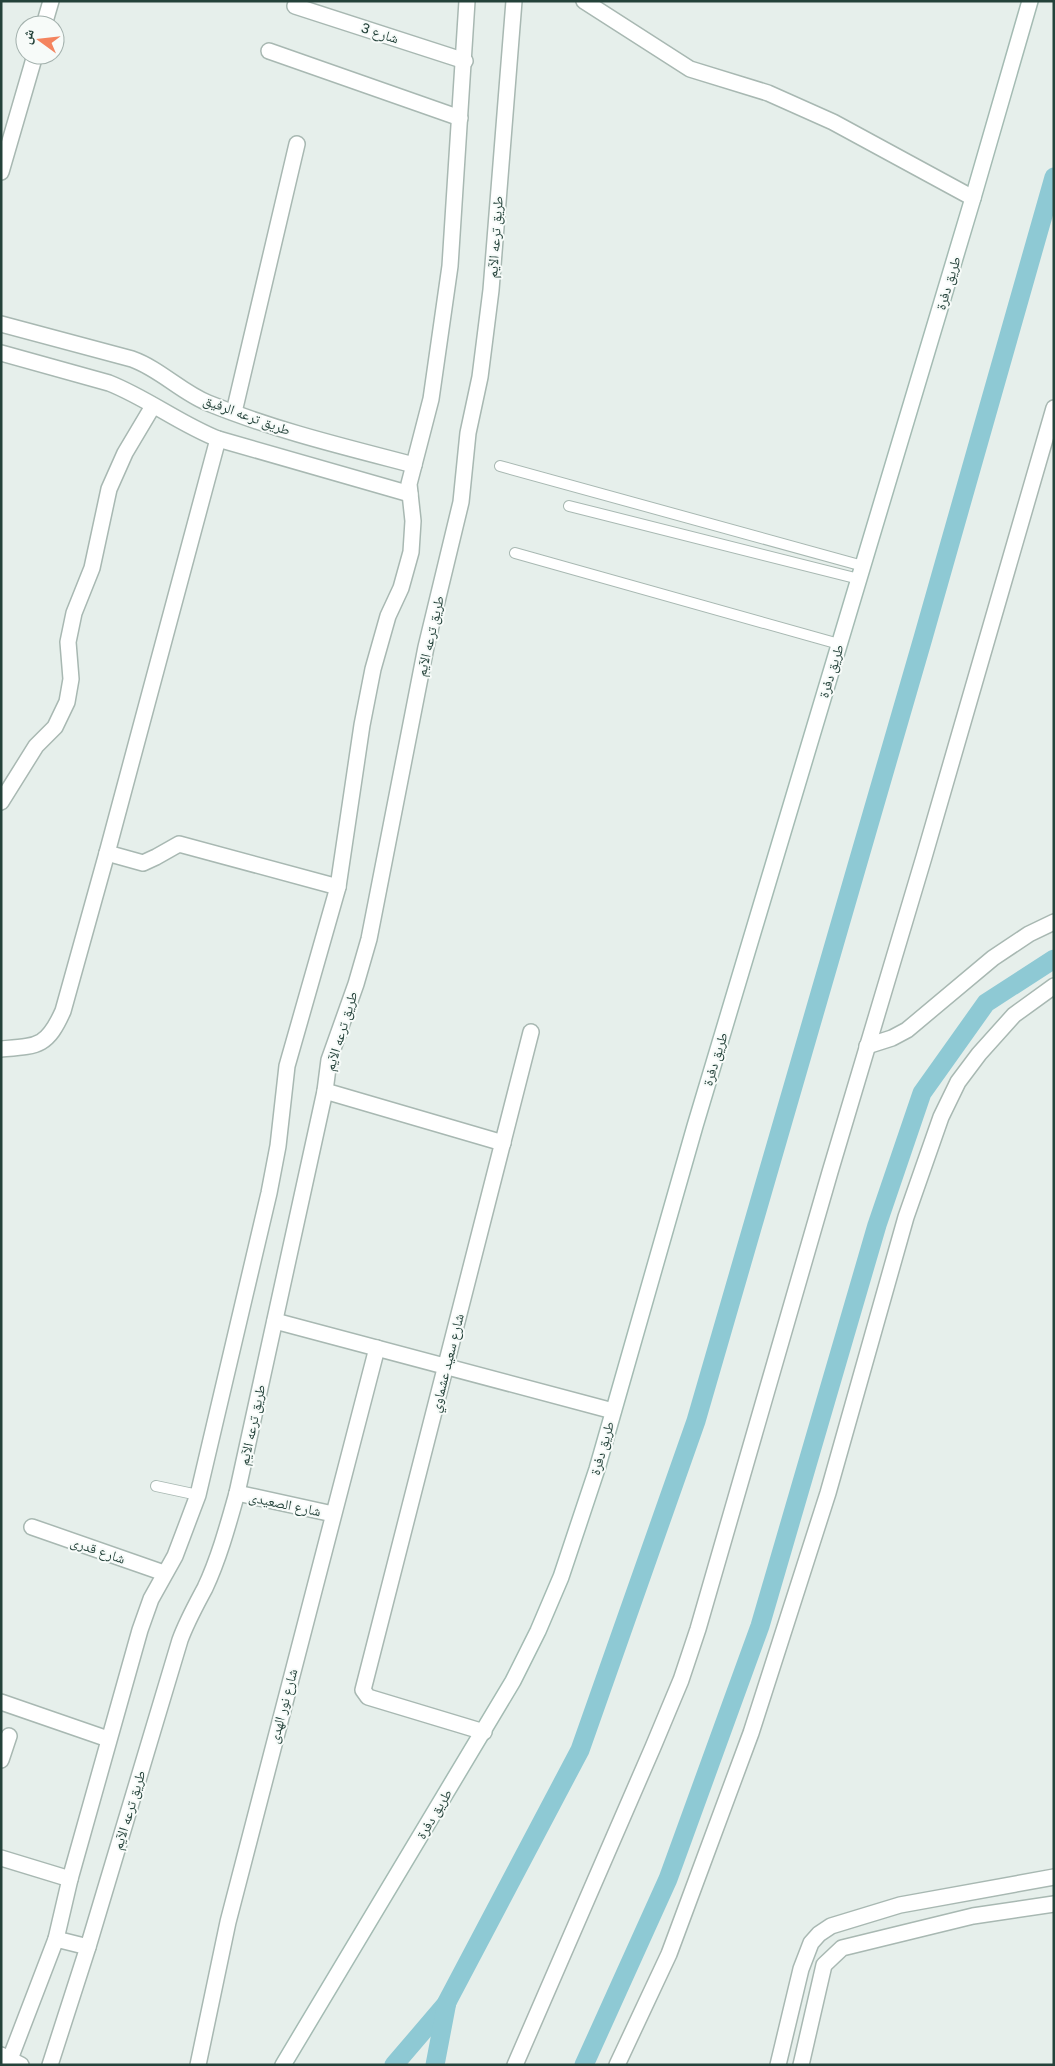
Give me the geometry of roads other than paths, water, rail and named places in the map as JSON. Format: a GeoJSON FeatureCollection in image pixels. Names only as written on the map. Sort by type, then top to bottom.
{"type":"FeatureCollection","features":[{"type":"Feature","properties":{"kind":"street"},"geometry":{"type":"LineString","coordinates":[[47,15],[51,1]]}},
{"type":"Feature","properties":{"kind":"street"},"geometry":{"type":"LineString","coordinates":[[11,2060],[56,1939],[70,1878],[140,1630],[151,1599],[175,1556],[198,1495],[269,1193],[278,1146],[287,1066],[338,887],[362,725],[374,669],[388,616],[402,588],[414,538],[409,484],[431,399],[450,266],[465,61],[467,1]]}},
{"type":"Feature","properties":{"kind":"street","name":"طريق ترعه الآيم"},"geometry":{"type":"LineString","coordinates":[[50,2065],[88,1947],[180,1640],[187,1621],[205,1588],[222,1544],[237,1493],[325,1091],[329,1060],[356,984],[369,939],[426,647],[462,502],[468,434],[480,377],[491,290],[514,1]]}},
{"type":"Feature","properties":{"kind":"street"},"geometry":{"type":"LineString","coordinates":[[584,1],[690,69],[768,93],[833,122],[973,198]]}},
{"type":"Feature","properties":{"kind":"street","name":"طريق دفرة"},"geometry":{"type":"LineString","coordinates":[[282,2065],[484,1732],[534,1639],[561,1577],[597,1469],[695,1126],[973,198],[1030,1]]}},
{"type":"Feature","properties":{"kind":"street","name":"شارع 3"},"geometry":{"type":"LineString","coordinates":[[295,6],[465,61]]}},
{"type":"Feature","properties":{"kind":"street"},"geometry":{"type":"LineString","coordinates":[[269,51],[460,118]]}},
{"type":"Feature","properties":{"kind":"street"},"geometry":{"type":"LineString","coordinates":[[1,172],[32,65]]}},
{"type":"Feature","properties":{"kind":"street"},"geometry":{"type":"LineString","coordinates":[[234,412],[296,144]]}},
{"type":"Feature","properties":{"kind":"street","name":"طريق ترعه الرفيق"},"geometry":{"type":"LineString","coordinates":[[1,324],[140,362],[207,403],[328,443],[414,465]]}},
{"type":"Feature","properties":{"kind":"street","name":"طريق ترعه الرفيق"},"geometry":{"type":"LineString","coordinates":[[1,352],[124,389],[201,433],[218,439],[410,494]]}},
{"type":"Feature","properties":{"kind":"street"},"geometry":{"type":"LineString","coordinates":[[1,802],[36,746],[55,727],[67,702],[71,679],[68,642],[74,613],[92,568],[109,489],[125,453],[153,406]]}},
{"type":"Feature","properties":{"kind":"street"},"geometry":{"type":"LineString","coordinates":[[515,2065],[653,1747],[681,1680],[698,1630],[1054,408]]}},
{"type":"Feature","properties":{"kind":"street"},"geometry":{"type":"LineString","coordinates":[[1,1049],[27,1047],[43,1042],[54,1030],[62,1011],[107,853],[218,439]]}},
{"type":"Feature","properties":{"kind":"street"},"geometry":{"type":"LineString","coordinates":[[107,853],[143,863],[179,844],[338,887]]}},
{"type":"Feature","properties":{"kind":"street"},"geometry":{"type":"LineString","coordinates":[[868,1046],[892,1038],[907,1030],[993,958],[1029,934],[1054,922]]}},
{"type":"Feature","properties":{"kind":"street"},"geometry":{"type":"LineString","coordinates":[[617,2065],[669,1954],[751,1733],[828,1493],[906,1217],[941,1117],[958,1082],[978,1054],[1014,1015],[1054,986]]}},
{"type":"Feature","properties":{"kind":"street","name":"شارع سعيد عشماوي"},"geometry":{"type":"LineString","coordinates":[[484,1732],[368,1696],[363,1690],[531,1032]]}},
{"type":"Feature","properties":{"kind":"street"},"geometry":{"type":"LineString","coordinates":[[325,1091],[503,1143]]}},
{"type":"Feature","properties":{"kind":"street"},"geometry":{"type":"LineString","coordinates":[[275,1321],[613,1411]]}},
{"type":"Feature","properties":{"kind":"street","name":"شارع نور الهدى"},"geometry":{"type":"LineString","coordinates":[[198,2065],[228,1922],[377,1348]]}},
{"type":"Feature","properties":{"kind":"street","name":"شارع الصعيدى"},"geometry":{"type":"LineString","coordinates":[[237,1493],[333,1514]]}},
{"type":"Feature","properties":{"kind":"street","name":"شارع قدرى"},"geometry":{"type":"LineString","coordinates":[[32,1527],[164,1573]]}},
{"type":"Feature","properties":{"kind":"street"},"geometry":{"type":"LineString","coordinates":[[1,1702],[108,1739]]}},
{"type":"Feature","properties":{"kind":"street"},"geometry":{"type":"LineString","coordinates":[[1,1760],[9,1736]]}},
{"type":"Feature","properties":{"kind":"street"},"geometry":{"type":"LineString","coordinates":[[1,1858],[70,1878]]}},
{"type":"Feature","properties":{"kind":"street"},"geometry":{"type":"LineString","coordinates":[[778,2065],[801,1969],[812,1943],[819,1934],[831,1926],[900,1905],[1054,1877]]}},
{"type":"Feature","properties":{"kind":"street"},"geometry":{"type":"LineString","coordinates":[[801,2065],[824,1965],[842,1948],[974,1916],[1054,1904]]}},
{"type":"Feature","properties":{"kind":"street"},"geometry":{"type":"LineString","coordinates":[[56,1939],[88,1947]]}},
{"type":"Feature","properties":{"kind":"lane"},"geometry":{"type":"LineString","coordinates":[[500,466],[861,573]]}},
{"type":"Feature","properties":{"kind":"lane"},"geometry":{"type":"LineString","coordinates":[[568,506],[861,573]]}},
{"type":"Feature","properties":{"kind":"lane"},"geometry":{"type":"LineString","coordinates":[[515,553],[839,644]]}},
{"type":"Feature","properties":{"kind":"lane"},"geometry":{"type":"LineString","coordinates":[[156,1486],[198,1495]]}},
{"type":"Feature","properties":{"kind":"waterway"},"geometry":{"type":"LineString","coordinates":[[435,2065],[447,2002],[580,1750],[696,1421],[923,638],[1054,177]]}},
{"type":"Feature","properties":{"kind":"waterway"},"geometry":{"type":"LineString","coordinates":[[584,2065],[668,1879],[760,1626],[877,1225],[922,1093],[986,1003],[1054,959]]}},
{"type":"Feature","properties":{"kind":"waterway"},"geometry":{"type":"LineString","coordinates":[[394,2065],[447,2003]]}}]}
